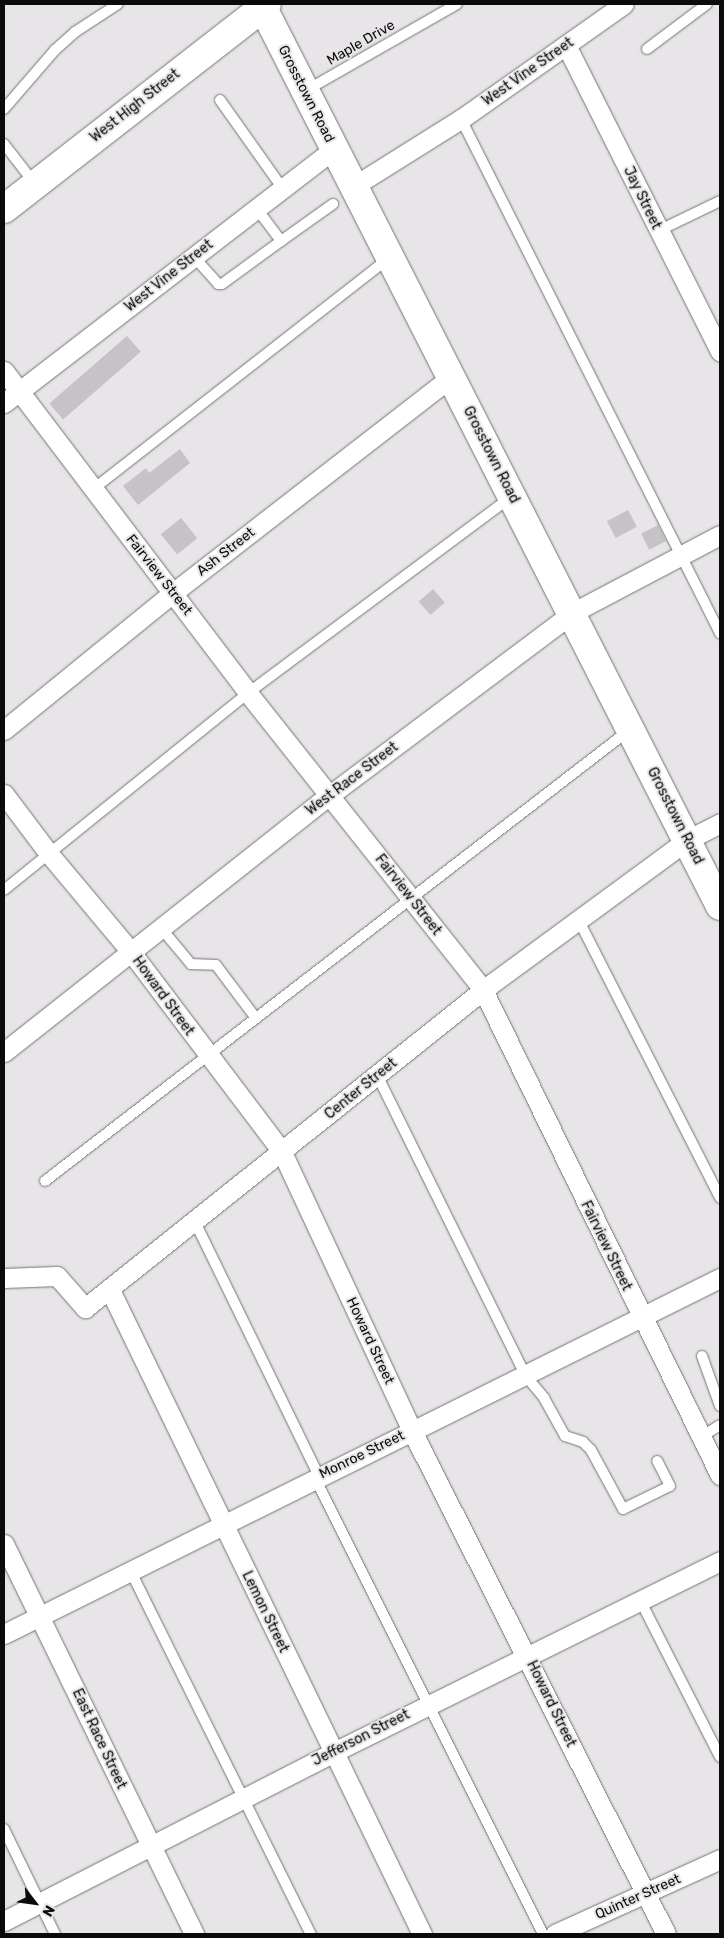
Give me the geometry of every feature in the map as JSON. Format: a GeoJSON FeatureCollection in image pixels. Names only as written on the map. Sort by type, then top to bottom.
{"type":"FeatureCollection","features":[{"type":"Feature","properties":{"kind":"street","name":"West Vine Street"},"geometry":{"type":"LineString","coordinates":[[354,186],[461,119],[624,4]]}},
{"type":"Feature","properties":{"kind":"street","name":"Grosstown Road"},"geometry":{"type":"LineString","coordinates":[[263,5],[304,91],[720,906]]}},
{"type":"Feature","properties":{"kind":"street","name":"West High Street"},"geometry":{"type":"LineString","coordinates":[[4,209],[263,5]]}},
{"type":"Feature","properties":{"kind":"street","name":"Jay Street"},"geometry":{"type":"LineString","coordinates":[[566,45],[720,351]]}},
{"type":"Feature","properties":{"kind":"street","name":"West Vine Street"},"geometry":{"type":"LineString","coordinates":[[4,403],[334,149]]}},
{"type":"Feature","properties":{"kind":"street","name":"Fairview Street"},"geometry":{"type":"LineString","coordinates":[[4,371],[92,490],[174,592],[248,694],[483,990],[641,1318],[720,1476]]}},
{"type":"Feature","properties":{"kind":"street","name":"Ash Street"},"geometry":{"type":"LineString","coordinates":[[4,730],[174,592],[451,377]]}},
{"type":"Feature","properties":{"kind":"street","name":"West Race Street"},"geometry":{"type":"LineString","coordinates":[[4,1052],[330,795],[572,613],[720,535]]}},
{"type":"Feature","properties":{"kind":"street","name":"Howard Street"},"geometry":{"type":"LineString","coordinates":[[4,794],[50,855],[131,952],[206,1055],[282,1152],[412,1431],[666,1934]]}},
{"type":"Feature","properties":{"kind":"street","name":"Center Street"},"geometry":{"type":"LineString","coordinates":[[4,1278],[57,1276],[85,1308],[110,1290],[483,990],[687,840],[720,823]]}},
{"type":"Feature","properties":{"kind":"street","name":"Monroe Street"},"geometry":{"type":"LineString","coordinates":[[4,1634],[222,1523],[720,1278]]}},
{"type":"Feature","properties":{"kind":"street","name":"Lemon Street"},"geometry":{"type":"LineString","coordinates":[[110,1290],[422,1934]]}},
{"type":"Feature","properties":{"kind":"street","name":"East Race Street"},"geometry":{"type":"LineString","coordinates":[[4,1544],[194,1934]]}},
{"type":"Feature","properties":{"kind":"street","name":"Jefferson Street"},"geometry":{"type":"LineString","coordinates":[[4,1921],[428,1704],[720,1561]]}},
{"type":"Feature","properties":{"kind":"street","name":"Quinter Street"},"geometry":{"type":"LineString","coordinates":[[555,1934],[720,1859]]}},
{"type":"Feature","properties":{"kind":"lane"},"geometry":{"type":"LineString","coordinates":[[4,109],[55,50],[75,32],[118,4]]}},
{"type":"Feature","properties":{"kind":"lane","name":"Maple Drive"},"geometry":{"type":"LineString","coordinates":[[304,91],[457,4]]}},
{"type":"Feature","properties":{"kind":"lane"},"geometry":{"type":"LineString","coordinates":[[647,49],[707,4]]}},
{"type":"Feature","properties":{"kind":"lane"},"geometry":{"type":"LineString","coordinates":[[220,100],[283,189]]}},
{"type":"Feature","properties":{"kind":"lane"},"geometry":{"type":"LineString","coordinates":[[461,119],[720,633]]}},
{"type":"Feature","properties":{"kind":"lane"},"geometry":{"type":"LineString","coordinates":[[4,144],[35,184]]}},
{"type":"Feature","properties":{"kind":"lane"},"geometry":{"type":"LineString","coordinates":[[658,231],[720,201]]}},
{"type":"Feature","properties":{"kind":"lane"},"geometry":{"type":"LineString","coordinates":[[194,257],[218,284],[222,284],[333,204]]}},
{"type":"Feature","properties":{"kind":"lane"},"geometry":{"type":"LineString","coordinates":[[257,209],[281,241]]}},
{"type":"Feature","properties":{"kind":"lane"},"geometry":{"type":"LineString","coordinates":[[92,490],[390,257]]}},
{"type":"Feature","properties":{"kind":"lane"},"geometry":{"type":"LineString","coordinates":[[4,890],[50,855],[248,694],[512,496]]}},
{"type":"Feature","properties":{"kind":"lane"},"geometry":{"type":"LineString","coordinates":[[45,1181],[410,897],[631,729]]}},
{"type":"Feature","properties":{"kind":"lane"},"geometry":{"type":"LineString","coordinates":[[578,919],[720,1198]]}},
{"type":"Feature","properties":{"kind":"lane"},"geometry":{"type":"LineString","coordinates":[[161,928],[191,964],[216,965],[255,1017]]}},
{"type":"Feature","properties":{"kind":"lane"},"geometry":{"type":"LineString","coordinates":[[377,1076],[525,1375],[544,1398],[565,1436],[582,1442],[591,1450],[623,1509],[670,1486],[657,1461]]}},
{"type":"Feature","properties":{"kind":"lane"},"geometry":{"type":"LineString","coordinates":[[195,1222],[317,1477],[543,1934]]}},
{"type":"Feature","properties":{"kind":"lane"},"geometry":{"type":"LineString","coordinates":[[702,1356],[720,1406]]}},
{"type":"Feature","properties":{"kind":"lane"},"geometry":{"type":"LineString","coordinates":[[701,1437],[720,1425]]}},
{"type":"Feature","properties":{"kind":"lane"},"geometry":{"type":"LineString","coordinates":[[130,1570],[311,1934]]}},
{"type":"Feature","properties":{"kind":"lane"},"geometry":{"type":"LineString","coordinates":[[640,1600],[720,1757]]}},
{"type":"Feature","properties":{"kind":"lane"},"geometry":{"type":"LineString","coordinates":[[4,1829],[55,1934]]}},
{"type":"Feature","properties":{"kind":"building"},"geometry":{"type":"Polygon","coordinates":[[[127,336],[141,352],[63,419],[49,404],[127,336]]]}},
{"type":"Feature","properties":{"kind":"building"},"geometry":{"type":"Polygon","coordinates":[[[180,449],[190,463],[138,505],[123,486],[146,468],[149,473],[180,449]]]}},
{"type":"Feature","properties":{"kind":"building"},"geometry":{"type":"Polygon","coordinates":[[[628,510],[637,527],[616,538],[607,521],[628,510]]]}},
{"type":"Feature","properties":{"kind":"building"},"geometry":{"type":"Polygon","coordinates":[[[181,518],[197,538],[177,555],[161,534],[181,518]]]}},
{"type":"Feature","properties":{"kind":"building"},"geometry":{"type":"Polygon","coordinates":[[[658,525],[666,541],[649,550],[641,534],[658,525]]]}},
{"type":"Feature","properties":{"kind":"building"},"geometry":{"type":"Polygon","coordinates":[[[433,589],[445,603],[430,615],[419,601],[433,589]]]}}]}
